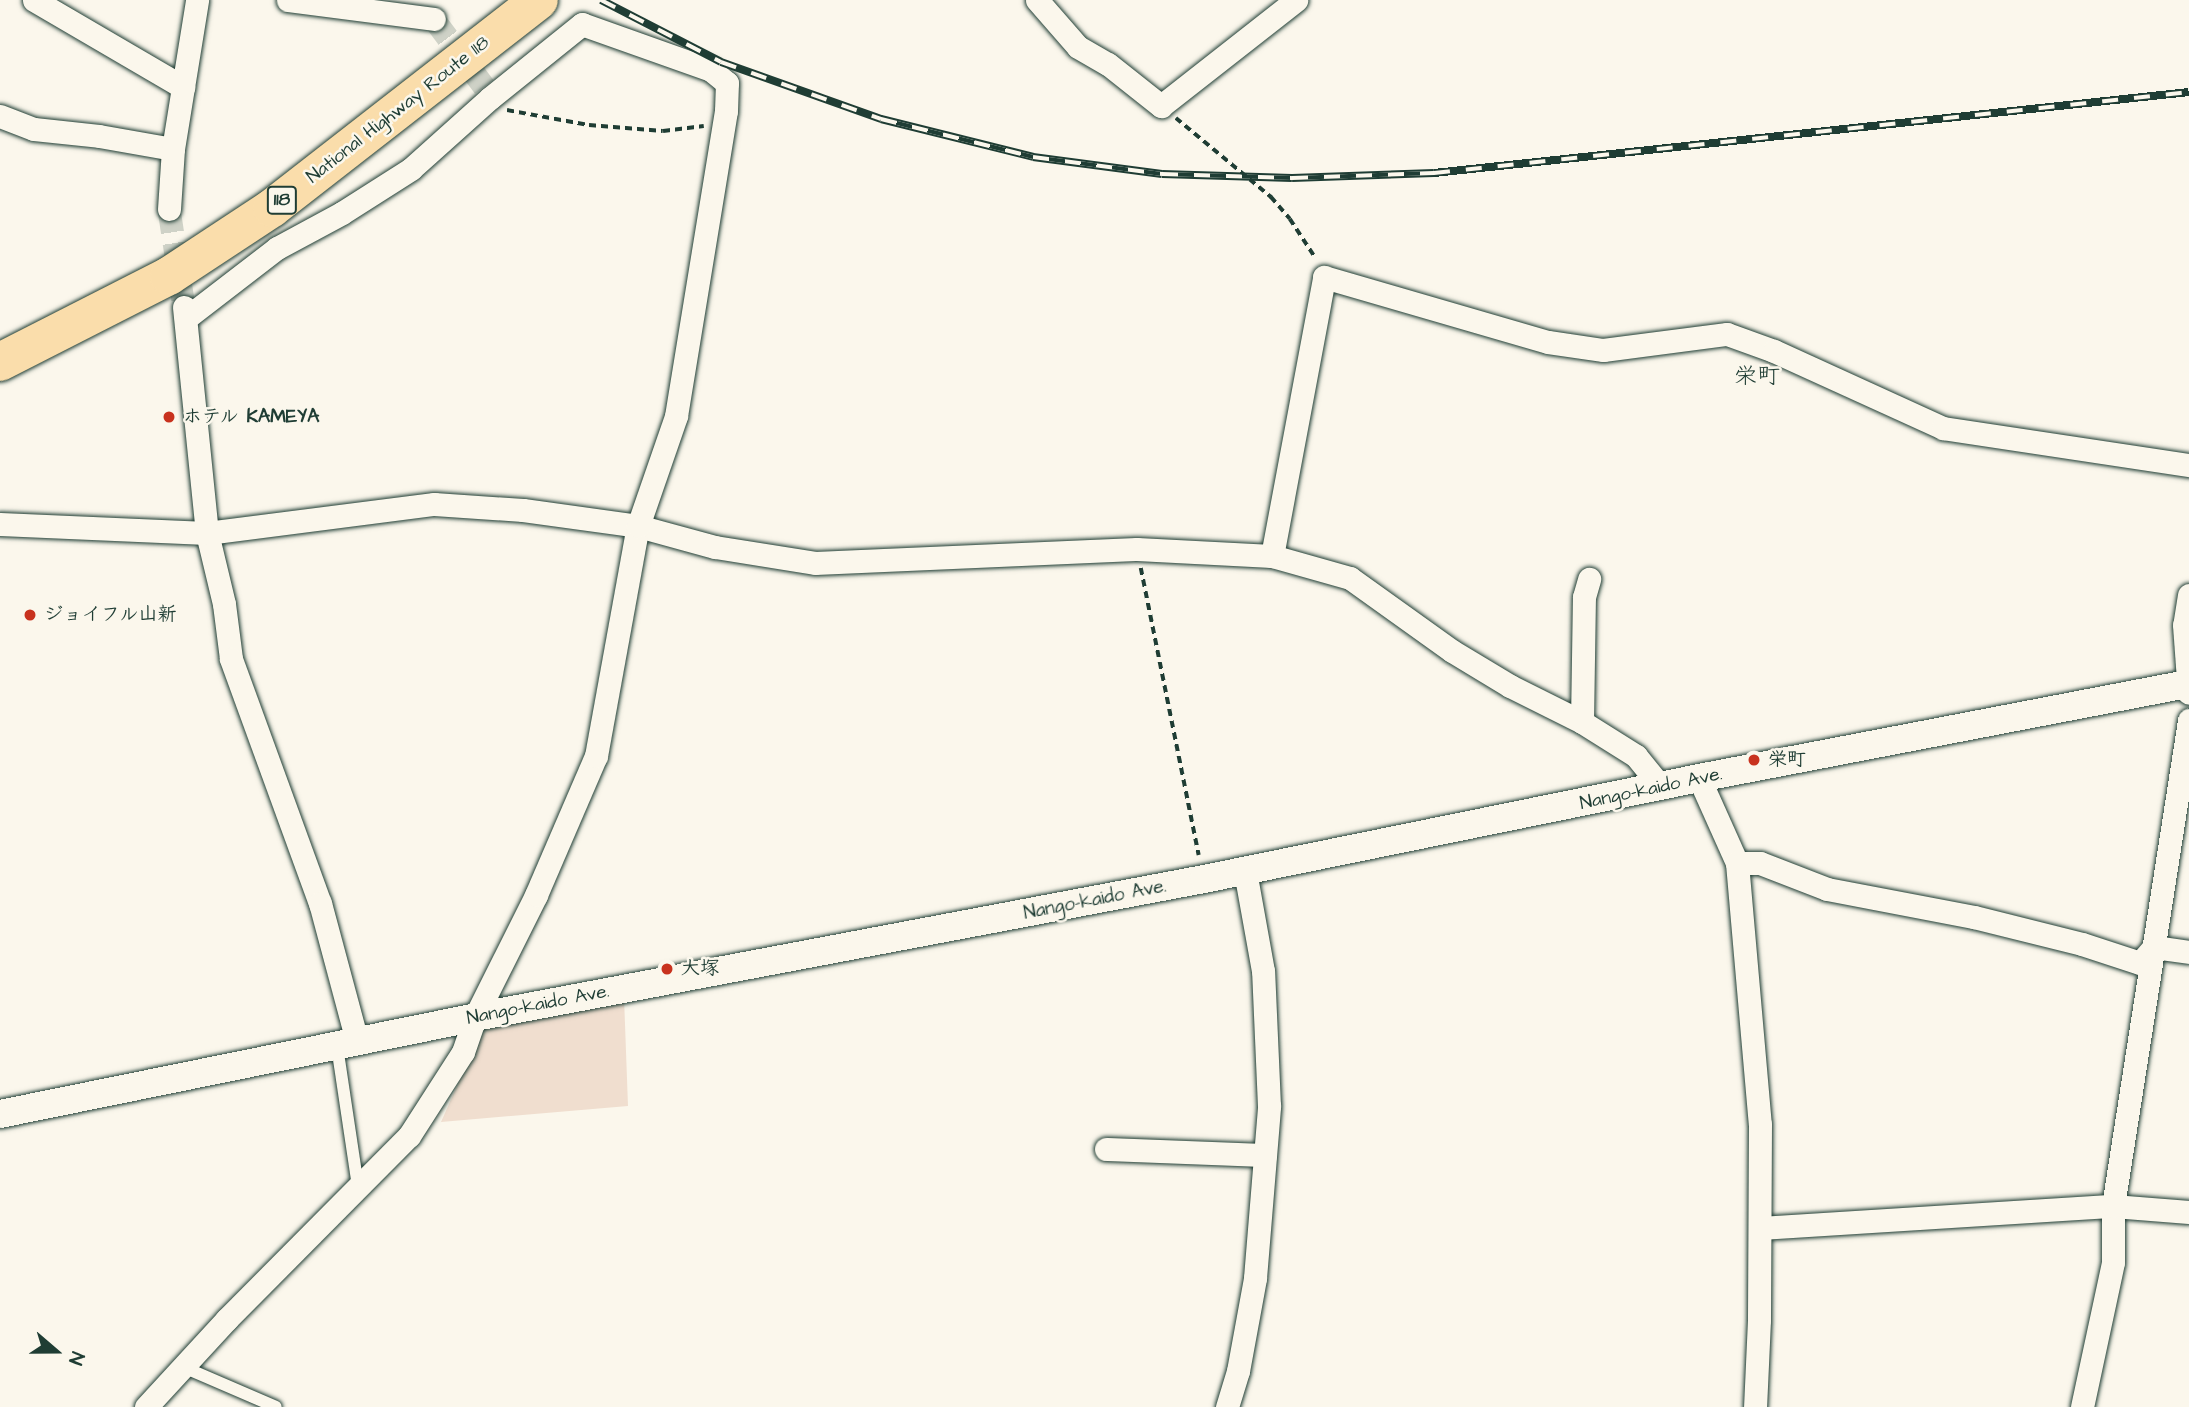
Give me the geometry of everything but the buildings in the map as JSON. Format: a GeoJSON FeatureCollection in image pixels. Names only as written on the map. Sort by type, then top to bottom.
{"type":"FeatureCollection","features":[{"type":"Feature","properties":{"kind":"highway","name":"National Highway Route 118"},"geometry":{"type":"LineString","coordinates":[[0,337],[142,263],[254,193],[502,0]]}},
{"type":"Feature","properties":{"kind":"highway","name":"National Highway Route 118"},"geometry":{"type":"LineString","coordinates":[[0,362],[169,276],[261,215],[539,0]]}},
{"type":"Feature","properties":{"kind":"street"},"geometry":{"type":"LineString","coordinates":[[34,0],[183,87]]}},
{"type":"Feature","properties":{"kind":"street"},"geometry":{"type":"LineString","coordinates":[[169,209],[173,149],[197,0]]}},
{"type":"Feature","properties":{"kind":"street"},"geometry":{"type":"LineString","coordinates":[[288,0],[434,19]]}},
{"type":"Feature","properties":{"kind":"street"},"geometry":{"type":"LineString","coordinates":[[1037,0],[1078,47],[1108,64],[1161,106],[1296,0]]}},
{"type":"Feature","properties":{"kind":"street"},"geometry":{"type":"LineString","coordinates":[[145,1407],[181,1366],[408,1136],[433,1103],[463,1052],[475,1017],[536,895],[596,756],[638,526],[676,416],[724,123],[727,83],[711,70],[582,24],[486,96],[411,169],[342,213],[277,248],[185,312],[207,533],[225,604],[231,659],[320,903],[347,1044]]}},
{"type":"Feature","properties":{"kind":"street"},"geometry":{"type":"LineString","coordinates":[[0,116],[34,129],[99,136],[173,149]]}},
{"type":"Feature","properties":{"kind":"street"},"geometry":{"type":"LineString","coordinates":[[1272,556],[1324,277],[1548,342],[1604,350],[1727,334],[1774,352],[1943,428],[2189,465]]}},
{"type":"Feature","properties":{"kind":"street"},"geometry":{"type":"LineString","coordinates":[[0,524],[207,533],[434,504],[523,510],[638,526],[715,547],[816,563],[1137,549],[1272,556],[1350,578],[1452,651],[1582,722],[1636,756],[1661,787]]}},
{"type":"Feature","properties":{"kind":"street"},"geometry":{"type":"LineString","coordinates":[[1582,722],[1584,597],[1589,579]]}},
{"type":"Feature","properties":{"kind":"street"},"geometry":{"type":"LineString","coordinates":[[2188,687],[2184,625],[2189,595]]}},
{"type":"Feature","properties":{"kind":"street","name":"Nango-kaido Ave."},"geometry":{"type":"LineString","coordinates":[[0,1114],[475,1017],[1245,871],[1699,778],[2188,687]]}},
{"type":"Feature","properties":{"kind":"street"},"geometry":{"type":"LineString","coordinates":[[2082,1407],[2113,1262],[2113,1206],[2189,719]]}},
{"type":"Feature","properties":{"kind":"street"},"geometry":{"type":"LineString","coordinates":[[1699,778],[1737,863],[1760,1124],[1755,1407]]}},
{"type":"Feature","properties":{"kind":"street"},"geometry":{"type":"LineString","coordinates":[[1737,863],[1760,863],[1827,889],[1974,917],[2082,944],[2140,963],[2154,947]]}},
{"type":"Feature","properties":{"kind":"street"},"geometry":{"type":"LineString","coordinates":[[1227,1407],[1238,1370],[1255,1278],[1269,1106],[1263,971],[1245,871]]}},
{"type":"Feature","properties":{"kind":"street"},"geometry":{"type":"LineString","coordinates":[[2154,947],[2189,952]]}},
{"type":"Feature","properties":{"kind":"street"},"geometry":{"type":"LineString","coordinates":[[1106,1149],[1265,1155]]}},
{"type":"Feature","properties":{"kind":"street"},"geometry":{"type":"LineString","coordinates":[[1760,1228],[2113,1206],[2189,1212]]}},
{"type":"Feature","properties":{"kind":"lane"},"geometry":{"type":"LineString","coordinates":[[347,1044],[358,1187]]}},
{"type":"Feature","properties":{"kind":"lane"},"geometry":{"type":"LineString","coordinates":[[181,1366],[276,1407]]}},
{"type":"Feature","properties":{"kind":"path"},"geometry":{"type":"LineString","coordinates":[[486,96],[601,126],[663,131],[724,123]]}},
{"type":"Feature","properties":{"kind":"path"},"geometry":{"type":"LineString","coordinates":[[1161,106],[1271,197],[1311,247],[1324,277]]}},
{"type":"Feature","properties":{"kind":"path"},"geometry":{"type":"LineString","coordinates":[[1137,549],[1204,879]]}},
{"type":"Feature","properties":{"kind":"shaded area"},"geometry":{"type":"Polygon","coordinates":[[[624,997],[628,1106],[441,1122],[485,1023],[624,997]]]}},
{"type":"Feature","properties":{"kind":"tunnel"},"geometry":{"type":"LineString","coordinates":[[434,19],[484,86]]}},
{"type":"Feature","properties":{"kind":"tunnel"},"geometry":{"type":"LineString","coordinates":[[169,209],[184,307]]}},
{"type":"Feature","properties":{"kind":"railway"},"geometry":{"type":"LineString","coordinates":[[601,0],[721,62],[881,119],[1033,157],[1162,174],[1292,178],[1434,173],[2189,92]]}},
{"type":"Feature","properties":{"kind":"place","name":"ホテル KAMEYA"},"geometry":{"type":"Point","coordinates":[169,417]}},
{"type":"Feature","properties":{"kind":"place","name":"ジョイフル山新"},"geometry":{"type":"Point","coordinates":[30,615]}},
{"type":"Feature","properties":{"kind":"place","name":"栄町"},"geometry":{"type":"Point","coordinates":[1754,760]}},
{"type":"Feature","properties":{"kind":"place","name":"大塚"},"geometry":{"type":"Point","coordinates":[667,969]}},
{"type":"Feature","properties":{"kind":"district","name":"栄町"},"geometry":{"type":"Point","coordinates":[1757,376]}}]}
